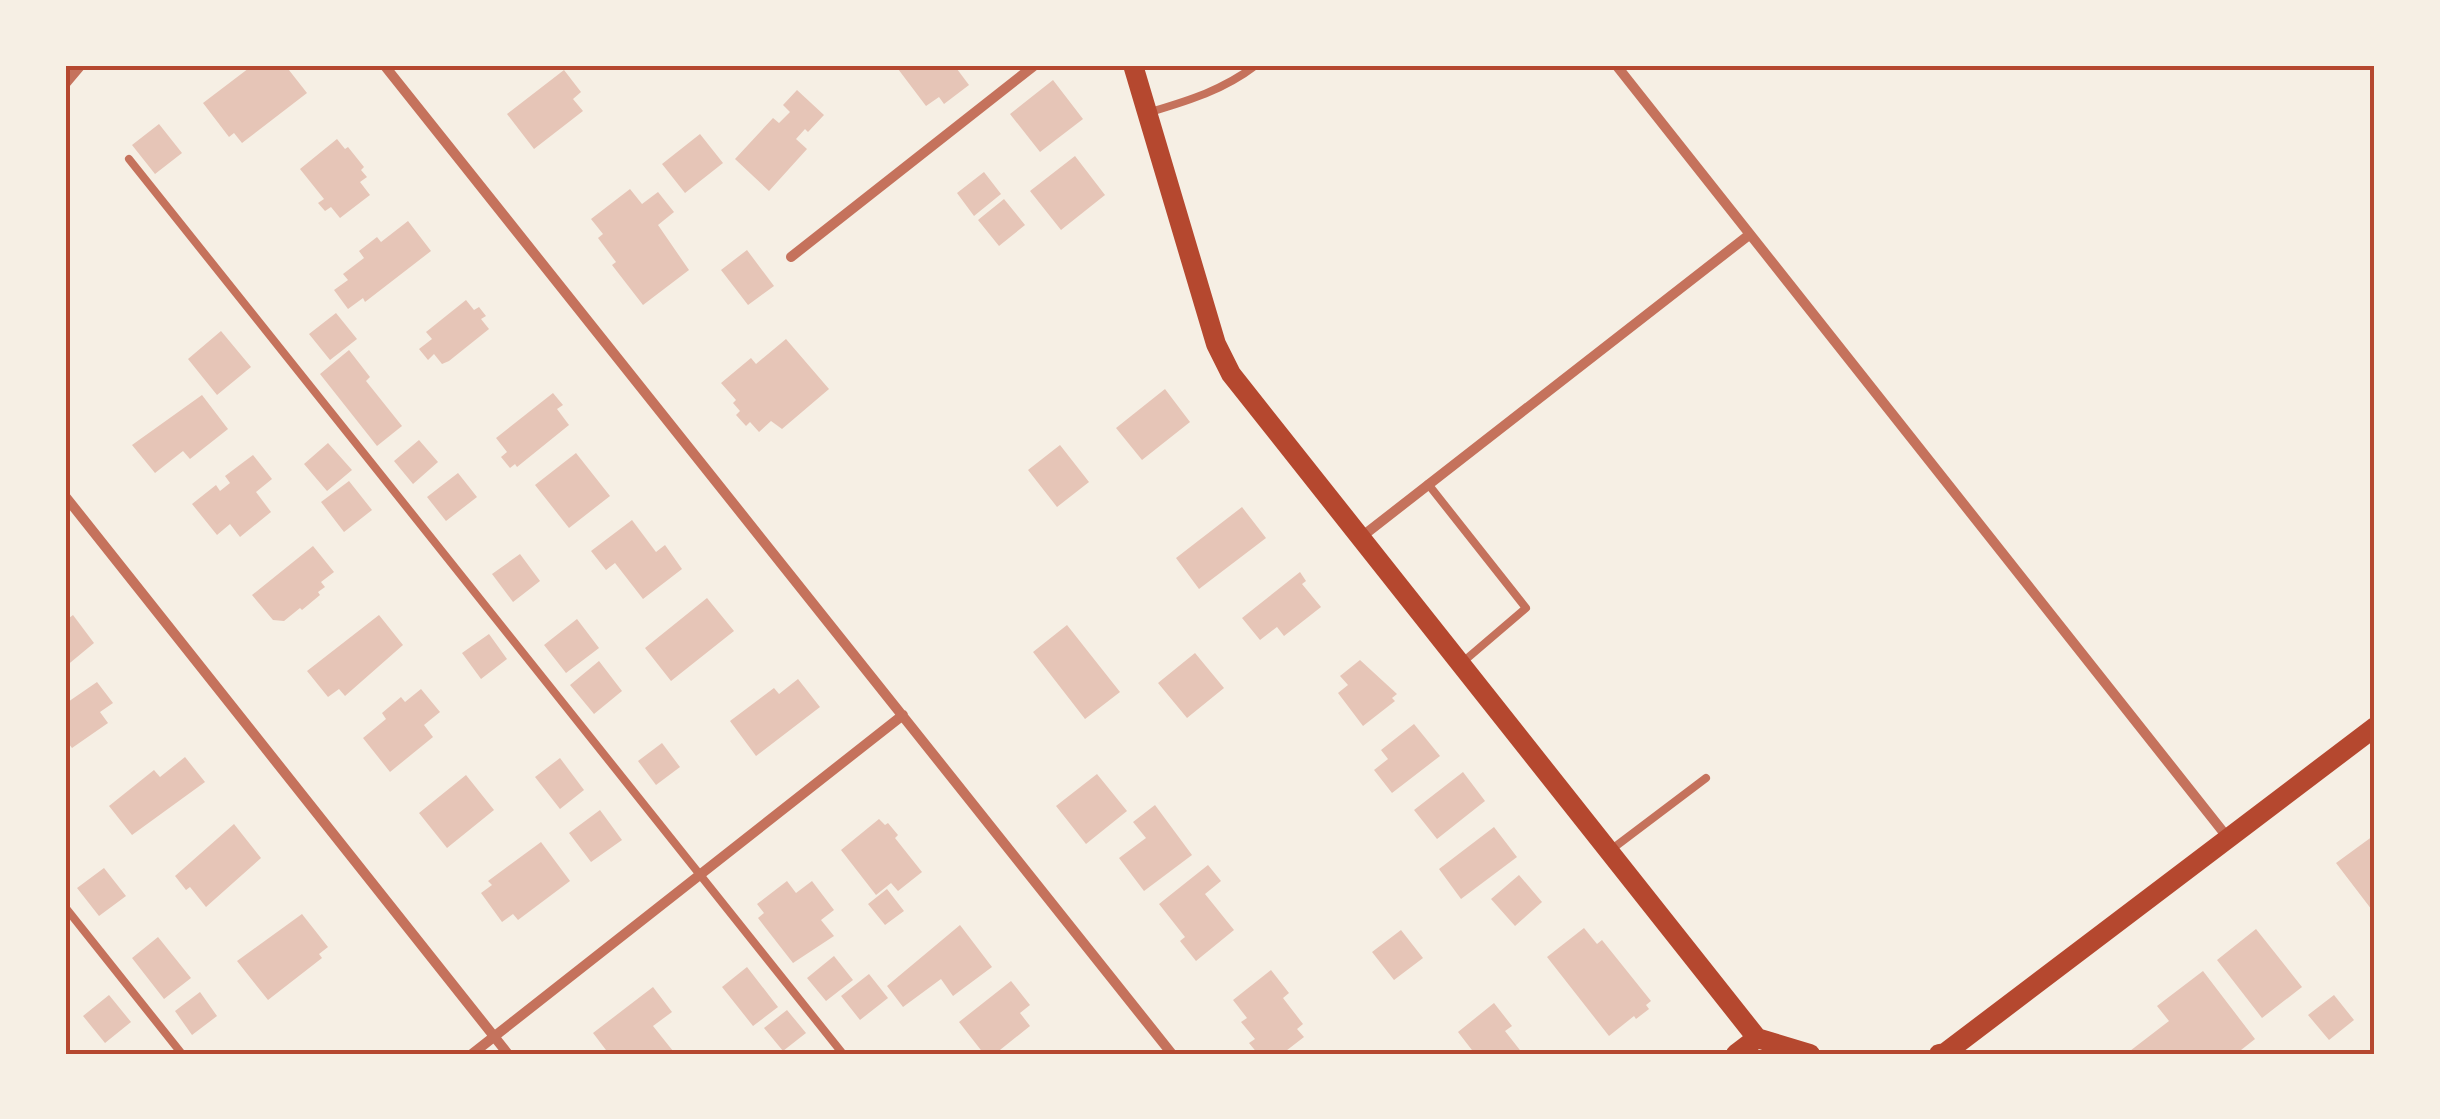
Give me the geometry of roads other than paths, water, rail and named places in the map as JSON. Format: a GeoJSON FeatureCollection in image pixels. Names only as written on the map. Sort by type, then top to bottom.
{"type":"FeatureCollection","features":[{"type":"Feature","properties":{"kind":"main road"},"geometry":{"type":"LineString","coordinates":[[1133,65],[1223,360],[1757,1038],[1810,1054]]}},
{"type":"Feature","properties":{"kind":"main road"},"geometry":{"type":"LineString","coordinates":[[1939,1054],[2375,726]]}},
{"type":"Feature","properties":{"kind":"main road"},"geometry":{"type":"LineString","coordinates":[[1736,1054],[1757,1038]]}},
{"type":"Feature","properties":{"kind":"street"},"geometry":{"type":"LineString","coordinates":[[65,84],[81,65]]}},
{"type":"Feature","properties":{"kind":"street"},"geometry":{"type":"LineString","coordinates":[[384,65],[1172,1054]]}},
{"type":"Feature","properties":{"kind":"street"},"geometry":{"type":"LineString","coordinates":[[791,257],[1036,65]]}},
{"type":"Feature","properties":{"kind":"street"},"geometry":{"type":"LineString","coordinates":[[1616,65],[2228,838]]}},
{"type":"Feature","properties":{"kind":"street"},"geometry":{"type":"LineString","coordinates":[[1360,538],[1750,235]]}},
{"type":"Feature","properties":{"kind":"street"},"geometry":{"type":"LineString","coordinates":[[65,496],[508,1054]]}},
{"type":"Feature","properties":{"kind":"street"},"geometry":{"type":"LineString","coordinates":[[472,1054],[903,715]]}},
{"type":"Feature","properties":{"kind":"lane"},"geometry":{"type":"LineString","coordinates":[[1147,113],[1203,97],[1232,83],[1256,65]]}},
{"type":"Feature","properties":{"kind":"lane"},"geometry":{"type":"LineString","coordinates":[[130,158],[842,1054]]}},
{"type":"Feature","properties":{"kind":"lane"},"geometry":{"type":"LineString","coordinates":[[1428,484],[1526,608],[1460,664]]}},
{"type":"Feature","properties":{"kind":"lane"},"geometry":{"type":"LineString","coordinates":[[1608,852],[1706,778]]}},
{"type":"Feature","properties":{"kind":"lane"},"geometry":{"type":"LineString","coordinates":[[65,908],[182,1054]]}}]}
